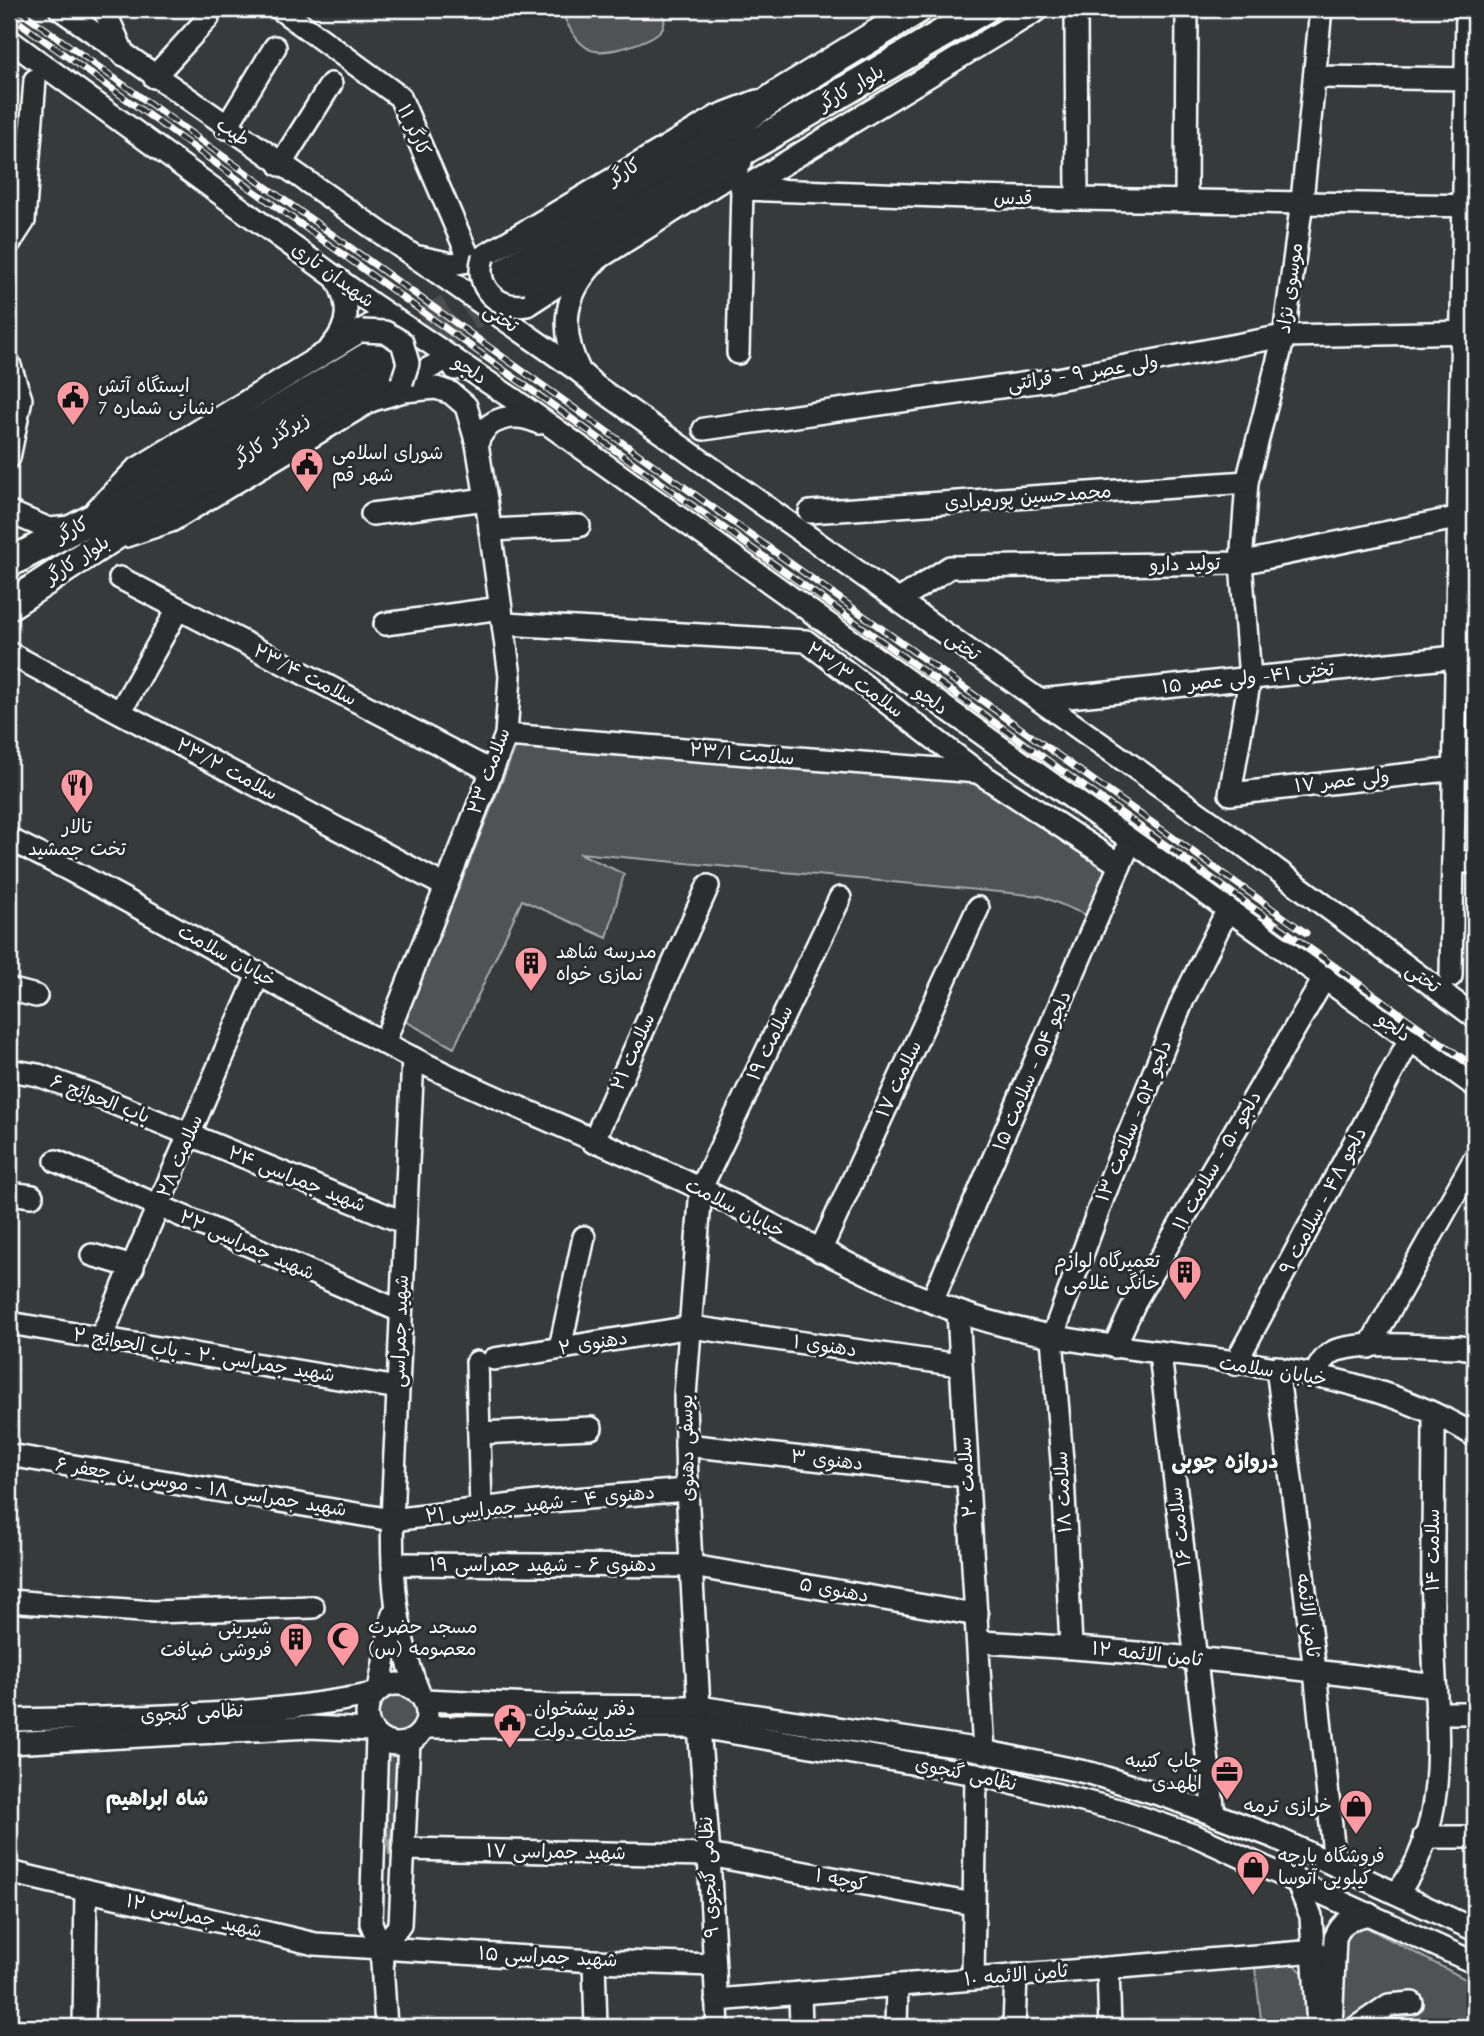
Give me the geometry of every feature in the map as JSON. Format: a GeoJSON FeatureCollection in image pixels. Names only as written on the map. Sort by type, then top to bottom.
{"type":"FeatureCollection","features":[{"type":"Feature","properties":{"kind":"main road","name":"بلوار کارگر"},"geometry":{"type":"LineString","coordinates":[[724,169],[782,92],[918,9]]}},
{"type":"Feature","properties":{"kind":"main road","name":"بلوار کارگر"},"geometry":{"type":"LineString","coordinates":[[724,169],[751,146],[949,18],[984,9]]}},
{"type":"Feature","properties":{"kind":"main road"},"geometry":{"type":"LineString","coordinates":[[495,280],[724,169]]}},
{"type":"Feature","properties":{"kind":"main road","name":"زیرگذر کارگر"},"geometry":{"type":"LineString","coordinates":[[140,506],[386,356]]}},
{"type":"Feature","properties":{"kind":"main road","name":"بلوار کارگر"},"geometry":{"type":"LineString","coordinates":[[10,605],[89,536],[140,506]]}},
{"type":"Feature","properties":{"kind":"main road","name":"کارگر"},"geometry":{"type":"LineString","coordinates":[[9,563],[89,536]]}},
{"type":"Feature","properties":{"kind":"street","name":"طیب"},"geometry":{"type":"LineString","coordinates":[[60,9],[407,254]]}},
{"type":"Feature","properties":{"kind":"street"},"geometry":{"type":"LineString","coordinates":[[104,9],[125,57]]}},
{"type":"Feature","properties":{"kind":"street","name":"کارگر ۱۱"},"geometry":{"type":"LineString","coordinates":[[281,9],[401,97],[495,280]]}},
{"type":"Feature","properties":{"kind":"street"},"geometry":{"type":"LineString","coordinates":[[580,372],[570,352],[567,328],[569,309],[573,291],[582,275],[599,258],[724,169],[1039,9]]}},
{"type":"Feature","properties":{"kind":"street"},"geometry":{"type":"LineString","coordinates":[[1076,9],[1077,199]]}},
{"type":"Feature","properties":{"kind":"street"},"geometry":{"type":"LineString","coordinates":[[1186,200],[1187,9]]}},
{"type":"Feature","properties":{"kind":"street","name":"موسوی نژاد"},"geometry":{"type":"LineString","coordinates":[[1230,794],[1250,678],[1241,564],[1247,482],[1284,336],[1302,201],[1321,9]]}},
{"type":"Feature","properties":{"kind":"street"},"geometry":{"type":"LineString","coordinates":[[1451,976],[1453,862],[1465,768],[1471,79],[1467,9]]}},
{"type":"Feature","properties":{"kind":"street"},"geometry":{"type":"LineString","coordinates":[[154,77],[208,18]]}},
{"type":"Feature","properties":{"kind":"street","name":"شهیدان تاری"},"geometry":{"type":"LineString","coordinates":[[9,40],[388,315],[386,356],[327,352],[135,470],[89,536]]}},
{"type":"Feature","properties":{"kind":"street"},"geometry":{"type":"LineString","coordinates":[[226,128],[275,47]]}},
{"type":"Feature","properties":{"kind":"street"},"geometry":{"type":"LineString","coordinates":[[1315,77],[1471,79]]}},
{"type":"Feature","properties":{"kind":"street"},"geometry":{"type":"LineString","coordinates":[[9,244],[24,221],[34,80]]}},
{"type":"Feature","properties":{"kind":"street"},"geometry":{"type":"LineString","coordinates":[[280,165],[331,84]]}},
{"type":"Feature","properties":{"kind":"street","name":"کارگر"},"geometry":{"type":"LineString","coordinates":[[495,280],[718,116],[782,92]]}},
{"type":"Feature","properties":{"kind":"street"},"geometry":{"type":"LineString","coordinates":[[724,169],[738,353]]}},
{"type":"Feature","properties":{"kind":"street","name":"قدس"},"geometry":{"type":"LineString","coordinates":[[724,169],[1077,199],[1469,206]]}},
{"type":"Feature","properties":{"kind":"street"},"geometry":{"type":"LineString","coordinates":[[407,254],[452,264],[495,280],[599,258]]}},
{"type":"Feature","properties":{"kind":"street","name":"تختی"},"geometry":{"type":"LineString","coordinates":[[407,254],[580,372],[597,387],[1040,700],[1475,1017]]}},
{"type":"Feature","properties":{"kind":"street"},"geometry":{"type":"LineString","coordinates":[[327,352],[338,340],[348,314],[335,276]]}},
{"type":"Feature","properties":{"kind":"street","name":"دلجو"},"geometry":{"type":"LineString","coordinates":[[388,315],[559,432],[1475,1086]]}},
{"type":"Feature","properties":{"kind":"street","name":"ولی عصر ۹ - قرائتی"},"geometry":{"type":"LineString","coordinates":[[705,429],[1057,379],[1284,336],[1468,331]]}},
{"type":"Feature","properties":{"kind":"street"},"geometry":{"type":"LineString","coordinates":[[373,400],[386,356],[451,357]]}},
{"type":"Feature","properties":{"kind":"street","name":"سلامت ۲۳"},"geometry":{"type":"LineString","coordinates":[[384,1043],[506,735],[510,676],[486,499],[477,444],[451,357]]}},
{"type":"Feature","properties":{"kind":"street"},"geometry":{"type":"LineString","coordinates":[[9,363],[15,396],[9,458]]}},
{"type":"Feature","properties":{"kind":"street"},"geometry":{"type":"LineString","coordinates":[[9,512],[49,529],[89,536],[171,521],[373,400],[404,391],[436,388],[451,393],[466,405]]}},
{"type":"Feature","properties":{"kind":"street"},"geometry":{"type":"LineString","coordinates":[[477,444],[480,436],[496,420],[512,416],[523,416],[559,432]]}},
{"type":"Feature","properties":{"kind":"street","name":"محمدحسین پورمرادی"},"geometry":{"type":"LineString","coordinates":[[810,512],[1247,482]]}},
{"type":"Feature","properties":{"kind":"street"},"geometry":{"type":"LineString","coordinates":[[372,514],[486,499]]}},
{"type":"Feature","properties":{"kind":"street","name":"تولید دارو"},"geometry":{"type":"LineString","coordinates":[[899,600],[950,567],[1241,564],[1467,516]]}},
{"type":"Feature","properties":{"kind":"street"},"geometry":{"type":"LineString","coordinates":[[490,530],[579,526]]}},
{"type":"Feature","properties":{"kind":"street","name":"سلامت ۲۳/۴"},"geometry":{"type":"LineString","coordinates":[[120,578],[491,771]]}},
{"type":"Feature","properties":{"kind":"street"},"geometry":{"type":"LineString","coordinates":[[120,712],[178,609]]}},
{"type":"Feature","properties":{"kind":"street","name":"سلامت ۲۳/۳"},"geometry":{"type":"LineString","coordinates":[[385,624],[502,616],[806,641],[978,772],[1120,865]]}},
{"type":"Feature","properties":{"kind":"street","name":"سلامت ۲۳/۲"},"geometry":{"type":"LineString","coordinates":[[9,653],[445,886]]}},
{"type":"Feature","properties":{"kind":"street","name":"تختی ۴۱- ولی عصر ۱۵"},"geometry":{"type":"LineString","coordinates":[[1040,700],[1466,656]]}},
{"type":"Feature","properties":{"kind":"street","name":"سلامت ۲۳/۱"},"geometry":{"type":"LineString","coordinates":[[506,735],[978,772]]}},
{"type":"Feature","properties":{"kind":"street","name":"ولی عصر ۱۷"},"geometry":{"type":"LineString","coordinates":[[1230,794],[1465,768]]}},
{"type":"Feature","properties":{"kind":"street","name":"خیابان سلامت"},"geometry":{"type":"LineString","coordinates":[[9,822],[39,854]]}},
{"type":"Feature","properties":{"kind":"street","name":"خیابان سلامت"},"geometry":{"type":"LineString","coordinates":[[9,839],[413,1058],[593,1142],[701,1188],[820,1251],[932,1301],[1052,1338],[1315,1374],[1404,1401],[1475,1436]]}},
{"type":"Feature","properties":{"kind":"street","name":"دلجو ۵۴ - سلامت ۱۵"},"geometry":{"type":"LineString","coordinates":[[932,1301],[1131,840]]}},
{"type":"Feature","properties":{"kind":"street"},"geometry":{"type":"LineString","coordinates":[[1453,862],[1475,862]]}},
{"type":"Feature","properties":{"kind":"street","name":"سلامت ۲۱"},"geometry":{"type":"LineString","coordinates":[[593,1142],[708,886]]}},
{"type":"Feature","properties":{"kind":"street","name":"سلامت ۱۹"},"geometry":{"type":"LineString","coordinates":[[701,1188],[840,898]]}},
{"type":"Feature","properties":{"kind":"street","name":"سلامت ۱۷"},"geometry":{"type":"LineString","coordinates":[[820,1251],[978,908]]}},
{"type":"Feature","properties":{"kind":"street","name":"دلجو ۵۲ - سلامت ۱۳"},"geometry":{"type":"LineString","coordinates":[[1052,1338],[1104,1195],[1178,1012],[1228,909]]}},
{"type":"Feature","properties":{"kind":"street","name":"سلامت ۲۸"},"geometry":{"type":"LineString","coordinates":[[101,1339],[259,973]]}},
{"type":"Feature","properties":{"kind":"street","name":"دلجو ۵۰ - سلامت ۱۱"},"geometry":{"type":"LineString","coordinates":[[1114,1348],[1137,1298],[1325,977]]}},
{"type":"Feature","properties":{"kind":"street"},"geometry":{"type":"LineString","coordinates":[[9,989],[36,996]]}},
{"type":"Feature","properties":{"kind":"street","name":"دلجو ۴۸ - سلامت ۹"},"geometry":{"type":"LineString","coordinates":[[1235,1364],[1410,1039]]}},
{"type":"Feature","properties":{"kind":"street","name":"شهید جمراسی"},"geometry":{"type":"LineString","coordinates":[[395,1605],[392,1520],[413,1058]]}},
{"type":"Feature","properties":{"kind":"street","name":"باب الحوائج ۶"},"geometry":{"type":"LineString","coordinates":[[9,1070],[48,1079],[189,1134]]}},
{"type":"Feature","properties":{"kind":"street","name":"شهید جمراسی ۲۴"},"geometry":{"type":"LineString","coordinates":[[189,1134],[405,1223]]}},
{"type":"Feature","properties":{"kind":"street"},"geometry":{"type":"LineString","coordinates":[[1369,1347],[1475,1158]]}},
{"type":"Feature","properties":{"kind":"street","name":"شهید جمراسی ۲۲"},"geometry":{"type":"LineString","coordinates":[[56,1161],[400,1311]]}},
{"type":"Feature","properties":{"kind":"street","name":"یوسفی دهنوی"},"geometry":{"type":"LineString","coordinates":[[699,1717],[685,1396],[701,1188]]}},
{"type":"Feature","properties":{"kind":"street"},"geometry":{"type":"LineString","coordinates":[[9,1193],[32,1196]]}},
{"type":"Feature","properties":{"kind":"street"},"geometry":{"type":"LineString","coordinates":[[561,1348],[584,1237]]}},
{"type":"Feature","properties":{"kind":"street"},"geometry":{"type":"LineString","coordinates":[[92,1255],[132,1267]]}},
{"type":"Feature","properties":{"kind":"street","name":"سلامت ۲۰"},"geometry":{"type":"LineString","coordinates":[[958,1311],[959,1365],[979,1642],[984,1752]]}},
{"type":"Feature","properties":{"kind":"street","name":"شهید جمراسی ۲۰ - باب الحوائج ۲"},"geometry":{"type":"LineString","coordinates":[[9,1323],[398,1388]]}},
{"type":"Feature","properties":{"kind":"street","name":"دهنوی ۲"},"geometry":{"type":"LineString","coordinates":[[479,1433],[485,1360],[691,1327]]}},
{"type":"Feature","properties":{"kind":"street","name":"دهنوی ۱"},"geometry":{"type":"LineString","coordinates":[[691,1327],[959,1365]]}},
{"type":"Feature","properties":{"kind":"street","name":"سلامت ۱۸"},"geometry":{"type":"LineString","coordinates":[[1052,1338],[1063,1473],[1071,1647]]}},
{"type":"Feature","properties":{"kind":"street"},"geometry":{"type":"LineString","coordinates":[[1315,1374],[1322,1360],[1336,1351],[1369,1347],[1461,1346],[1475,1350]]}},
{"type":"Feature","properties":{"kind":"street","name":"سلامت ۱۶"},"geometry":{"type":"LineString","coordinates":[[1160,1354],[1214,1814]]}},
{"type":"Feature","properties":{"kind":"street","name":"ثامن الائمه"},"geometry":{"type":"LineString","coordinates":[[1277,1367],[1315,1671],[1335,1864]]}},
{"type":"Feature","properties":{"kind":"street","name":"سلامت ۱۴"},"geometry":{"type":"LineString","coordinates":[[1398,1892],[1411,1875],[1424,1838],[1438,1779],[1434,1414]]}},
{"type":"Feature","properties":{"kind":"street"},"geometry":{"type":"LineString","coordinates":[[481,1509],[479,1433],[591,1428]]}},
{"type":"Feature","properties":{"kind":"street","name":"دهنوی ۳"},"geometry":{"type":"LineString","coordinates":[[686,1445],[967,1476]]}},
{"type":"Feature","properties":{"kind":"street","name":"شهید جمراسی ۱۸ - موسی بن جعفر ۶"},"geometry":{"type":"LineString","coordinates":[[9,1455],[392,1520]]}},
{"type":"Feature","properties":{"kind":"street","name":"دهنوی ۴ - شهید جمراسی ۲۱"},"geometry":{"type":"LineString","coordinates":[[392,1520],[687,1490]]}},
{"type":"Feature","properties":{"kind":"street","name":"دهنوی ۶ - شهید جمراسی ۱۹"},"geometry":{"type":"LineString","coordinates":[[394,1564],[691,1566]]}},
{"type":"Feature","properties":{"kind":"street","name":"دهنوی ۵"},"geometry":{"type":"LineString","coordinates":[[691,1566],[977,1615]]}},
{"type":"Feature","properties":{"kind":"street"},"geometry":{"type":"LineString","coordinates":[[9,1601],[160,1612],[313,1607]]}},
{"type":"Feature","properties":{"kind":"street"},"geometry":{"type":"LineString","coordinates":[[386,2027],[382,1947],[371,1923],[374,1733],[367,1712],[377,1692],[395,1605]]}},
{"type":"Feature","properties":{"kind":"street"},"geometry":{"type":"LineString","coordinates":[[374,1733],[392,1744],[409,1742],[425,1727],[427,1709],[410,1671],[395,1605]]}},
{"type":"Feature","properties":{"kind":"street","name":"ثامن الائمه ۱۲"},"geometry":{"type":"LineString","coordinates":[[979,1642],[1195,1658],[1435,1686]]}},
{"type":"Feature","properties":{"kind":"street"},"geometry":{"type":"LineString","coordinates":[[377,1692],[396,1684],[421,1696]]}},
{"type":"Feature","properties":{"kind":"street","name":"نظامی گنجوی"},"geometry":{"type":"LineString","coordinates":[[9,1720],[321,1705],[377,1692]]}},
{"type":"Feature","properties":{"kind":"street","name":"نظامی گنجوی"},"geometry":{"type":"LineString","coordinates":[[421,1696],[699,1717],[976,1774],[1122,1811],[1196,1836],[1296,1879],[1475,1963]]}},
{"type":"Feature","properties":{"kind":"street"},"geometry":{"type":"LineString","coordinates":[[1436,1713],[1475,1713]]}},
{"type":"Feature","properties":{"kind":"street","name":"نظامی گنجوی"},"geometry":{"type":"LineString","coordinates":[[425,1727],[699,1717],[785,1718],[984,1752],[1090,1773],[1214,1814],[1335,1864],[1475,1930]]}},
{"type":"Feature","properties":{"kind":"street","name":"نظامی گنجوی ۹"},"geometry":{"type":"LineString","coordinates":[[699,1717],[718,2027]]}},
{"type":"Feature","properties":{"kind":"street","name":"نظامی گنجوی"},"geometry":{"type":"LineString","coordinates":[[9,1743],[310,1727],[374,1733]]}},
{"type":"Feature","properties":{"kind":"street"},"geometry":{"type":"LineString","coordinates":[[382,1947],[400,1925],[409,1742]]}},
{"type":"Feature","properties":{"kind":"street"},"geometry":{"type":"LineString","coordinates":[[973,1979],[976,1774]]}},
{"type":"Feature","properties":{"kind":"street"},"geometry":{"type":"LineString","coordinates":[[1424,1838],[1475,1838]]}},
{"type":"Feature","properties":{"kind":"street","name":"شهید جمراسی ۱۷"},"geometry":{"type":"LineString","coordinates":[[402,1849],[709,1855]]}},
{"type":"Feature","properties":{"kind":"street","name":"کوچه ۱"},"geometry":{"type":"LineString","coordinates":[[709,1855],[973,1905]]}},
{"type":"Feature","properties":{"kind":"street","name":"شهید جمراسی ۱۲"},"geometry":{"type":"LineString","coordinates":[[9,1872],[315,1944],[382,1947]]}},
{"type":"Feature","properties":{"kind":"street"},"geometry":{"type":"LineString","coordinates":[[1296,1879],[1311,1916],[1318,2027]]}},
{"type":"Feature","properties":{"kind":"street"},"geometry":{"type":"LineString","coordinates":[[84,2027],[86,1890]]}},
{"type":"Feature","properties":{"kind":"street"},"geometry":{"type":"LineString","coordinates":[[1331,2027],[1335,1938],[1339,1927],[1350,1918],[1369,1914]]}},
{"type":"Feature","properties":{"kind":"street","name":"شهید جمراسی ۱۵"},"geometry":{"type":"LineString","coordinates":[[382,1947],[594,1961],[714,1965]]}},
{"type":"Feature","properties":{"kind":"street","name":"ثامن الائمه ۱۰"},"geometry":{"type":"LineString","coordinates":[[716,2000],[1315,1951]]}},
{"type":"Feature","properties":{"kind":"street"},"geometry":{"type":"LineString","coordinates":[[594,1961],[596,2027]]}},
{"type":"Feature","properties":{"kind":"street"},"geometry":{"type":"LineString","coordinates":[[1108,1968],[1110,2027]]}},
{"type":"Feature","properties":{"kind":"street"},"geometry":{"type":"LineString","coordinates":[[1014,2027],[1016,1975]]}},
{"type":"Feature","properties":{"kind":"street"},"geometry":{"type":"LineString","coordinates":[[896,2027],[897,1985]]}},
{"type":"Feature","properties":{"kind":"street"},"geometry":{"type":"LineString","coordinates":[[800,1993],[801,2027]]}},
{"type":"Feature","properties":{"kind":"street"},"geometry":{"type":"LineString","coordinates":[[1357,2027],[1389,2005],[1412,2003]]}},
{"type":"Feature","properties":{"kind":"shaded area"},"geometry":{"type":"Polygon","coordinates":[[[560,9],[661,9],[664,22],[656,35],[648,39],[615,50],[595,51],[579,41],[560,9]]]}},
{"type":"Feature","properties":{"kind":"shaded area"},"geometry":{"type":"Polygon","coordinates":[[[517,744],[988,781],[1111,867],[1086,915],[1041,896],[579,853],[624,874],[607,938],[522,900],[454,1048],[405,1021],[517,744]]]}},
{"type":"Feature","properties":{"kind":"shaded area"},"geometry":{"type":"Polygon","coordinates":[[[397,1690],[414,1697],[421,1714],[414,1731],[397,1738],[380,1731],[373,1714],[380,1697],[397,1690]]]}},
{"type":"Feature","properties":{"kind":"shaded area"},"geometry":{"type":"Polygon","coordinates":[[[383,1755],[400,1756],[389,1855],[383,1755]]]}},
{"type":"Feature","properties":{"kind":"shaded area"},"geometry":{"type":"Polygon","coordinates":[[[1364,1926],[1475,1984],[1475,2027],[1393,2027],[1393,2019],[1405,2018],[1404,2007],[1362,2027],[1341,2027],[1345,1937],[1355,1927],[1364,1926]]]}},
{"type":"Feature","properties":{"kind":"shaded area"},"geometry":{"type":"Polygon","coordinates":[[[1293,1964],[1310,1979],[1311,2027],[1262,2027],[1255,1968],[1293,1964]]]}},
{"type":"Feature","properties":{"kind":"shaded area"},"geometry":{"type":"Polygon","coordinates":[[[1192,2015],[1193,2027],[1148,2027],[1148,2016],[1192,2015]]]}},
{"type":"Feature","properties":{"kind":"tunnel"},"geometry":{"type":"LineString","coordinates":[[388,344],[490,282]]}},
{"type":"Feature","properties":{"kind":"tunnel"},"geometry":{"type":"LineString","coordinates":[[398,363],[502,297]]}},
{"type":"Feature","properties":{"kind":"railway"},"geometry":{"type":"LineString","coordinates":[[18,9],[1306,933]]}},
{"type":"Feature","properties":{"kind":"railway"},"geometry":{"type":"LineString","coordinates":[[9,15],[1475,1067]]}},
{"type":"Feature","properties":{"kind":"place","name":"ایستگاه آتش نشانی شماره 7"},"geometry":{"type":"Point","coordinates":[73,427]}},
{"type":"Feature","properties":{"kind":"place","name":"شورای اسلامی شهر قم"},"geometry":{"type":"Point","coordinates":[307,494]}},
{"type":"Feature","properties":{"kind":"place","name":"تالار تخت جمشید"},"geometry":{"type":"Point","coordinates":[77,815]}},
{"type":"Feature","properties":{"kind":"place","name":"مدرسه شاهد نمازی خواه"},"geometry":{"type":"Point","coordinates":[531,993]}},
{"type":"Feature","properties":{"kind":"place","name":"تعمیرگاه لوازم خانگی غلامی"},"geometry":{"type":"Point","coordinates":[1185,1302]}},
{"type":"Feature","properties":{"kind":"place","name":"مسجد حضرت معصومه (س)"},"geometry":{"type":"Point","coordinates":[343,1668]}},
{"type":"Feature","properties":{"kind":"place","name":"شیرینی فروشی ضیافت"},"geometry":{"type":"Point","coordinates":[296,1669]}},
{"type":"Feature","properties":{"kind":"place","name":"دفتر پیشخوان خدمات دولت"},"geometry":{"type":"Point","coordinates":[510,1750]}},
{"type":"Feature","properties":{"kind":"place","name":"چاپ‌ کتیبه المهدی"},"geometry":{"type":"Point","coordinates":[1227,1802]}},
{"type":"Feature","properties":{"kind":"place","name":"خرازی ترمه"},"geometry":{"type":"Point","coordinates":[1356,1836]}},
{"type":"Feature","properties":{"kind":"place","name":"فروشگاه پارچه کیلویی آتوسا"},"geometry":{"type":"Point","coordinates":[1253,1897]}},
{"type":"Feature","properties":{"kind":"district","name":"دروازه چوبی"},"geometry":{"type":"Point","coordinates":[1225,1461]}},
{"type":"Feature","properties":{"kind":"district","name":"شاه ابراهیم"},"geometry":{"type":"Point","coordinates":[157,1798]}}]}
